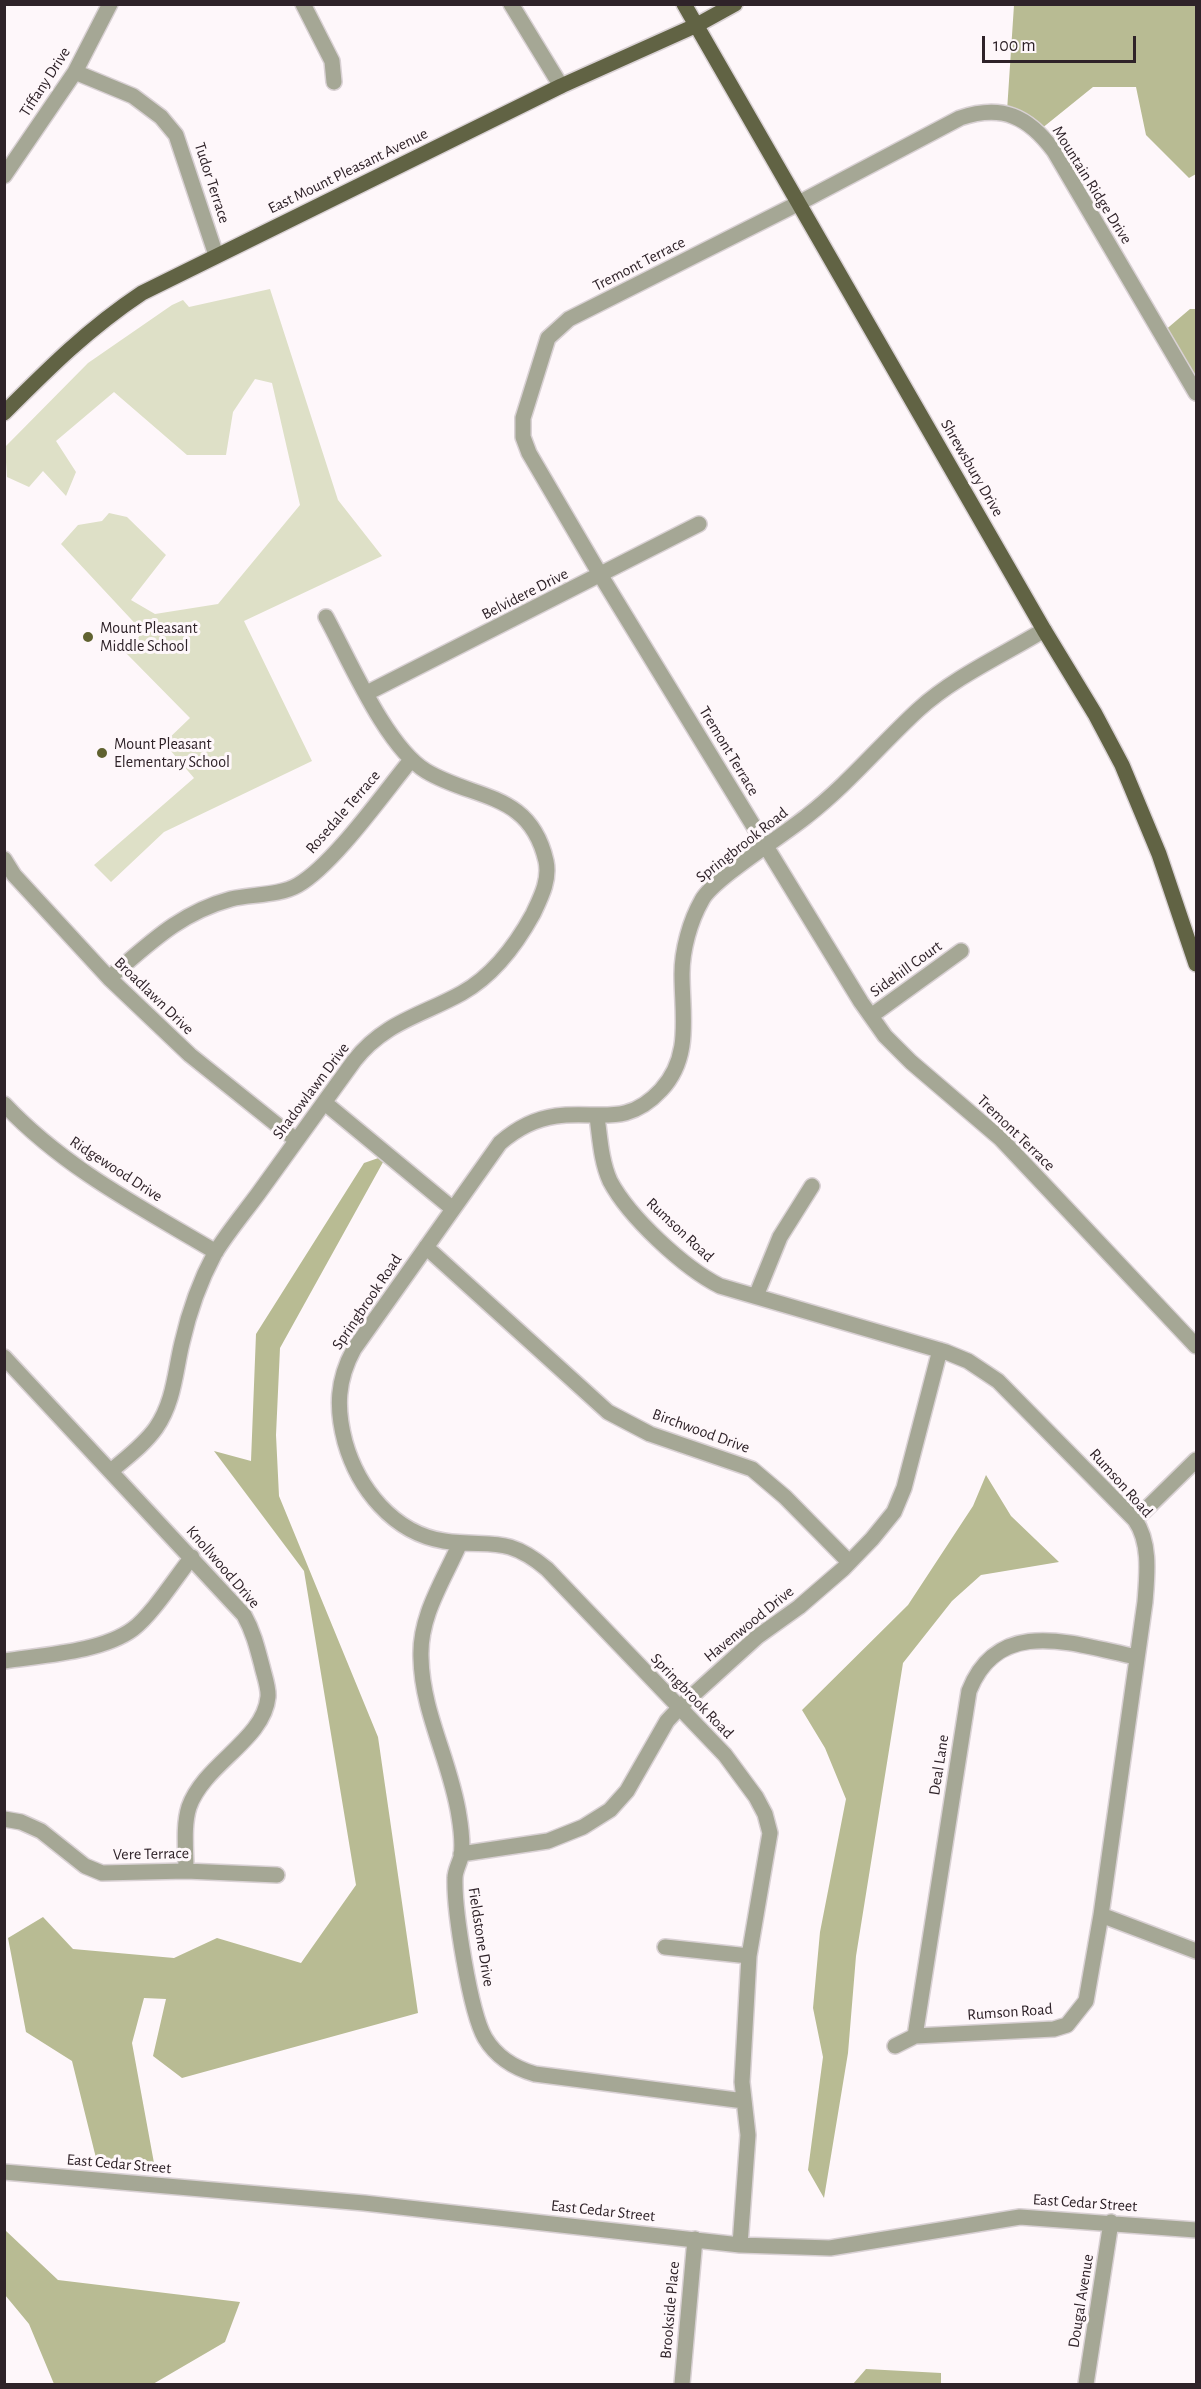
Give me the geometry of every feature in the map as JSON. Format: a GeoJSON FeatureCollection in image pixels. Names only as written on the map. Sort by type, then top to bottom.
{"type":"FeatureCollection","features":[{"type":"Feature","properties":{"kind":"main road","name":"Shrewsbury Drive"},"geometry":{"type":"LineString","coordinates":[[684,4],[1044,630],[1095,714],[1122,765],[1159,854],[1197,964]]}},
{"type":"Feature","properties":{"kind":"main road","name":"East Mount Pleasant Avenue"},"geometry":{"type":"LineString","coordinates":[[4,413],[60,356],[100,321],[142,292],[561,86],[697,25],[735,4]]}},
{"type":"Feature","properties":{"kind":"street","name":"Tiffany Drive"},"geometry":{"type":"LineString","coordinates":[[4,176],[75,72],[110,4]]}},
{"type":"Feature","properties":{"kind":"street"},"geometry":{"type":"LineString","coordinates":[[303,4],[333,61],[334,82]]}},
{"type":"Feature","properties":{"kind":"street"},"geometry":{"type":"LineString","coordinates":[[511,4],[561,86]]}},
{"type":"Feature","properties":{"kind":"street","name":"Tudor Terrace"},"geometry":{"type":"LineString","coordinates":[[75,72],[133,96],[160,117],[176,135],[216,255]]}},
{"type":"Feature","properties":{"kind":"street","name":"Mountain Ridge Drive"},"geometry":{"type":"LineString","coordinates":[[799,204],[960,118],[993,111],[1021,119],[1040,132],[1054,151],[1197,393]]}},
{"type":"Feature","properties":{"kind":"street","name":"Tremont Terrace"},"geometry":{"type":"LineString","coordinates":[[799,204],[568,319],[548,338],[523,418],[523,436],[529,453],[601,576],[885,1036],[911,1062],[1008,1146],[1197,1346]]}},
{"type":"Feature","properties":{"kind":"street","name":"Belvidere Drive"},"geometry":{"type":"LineString","coordinates":[[367,693],[601,576],[699,524]]}},
{"type":"Feature","properties":{"kind":"street","name":"Shadowlawn Drive"},"geometry":{"type":"LineString","coordinates":[[111,1471],[155,1428],[166,1409],[172,1393],[190,1312],[216,1252],[357,1058],[398,1022],[462,993],[498,965],[524,929],[543,895],[547,874],[546,860],[527,822],[511,807],[495,797],[436,776],[411,760],[392,740],[326,617]]}},
{"type":"Feature","properties":{"kind":"street","name":"Springbrook Road"},"geometry":{"type":"LineString","coordinates":[[740,2245],[748,2135],[742,2082],[749,1956],[770,1833],[765,1814],[725,1755],[530,1555],[507,1545],[492,1542],[460,1543],[440,1540],[417,1532],[374,1501],[360,1481],[349,1457],[340,1424],[340,1382],[345,1365],[493,1151],[516,1130],[535,1121],[555,1116],[615,1116],[640,1107],[655,1097],[672,1076],[684,1043],[682,972],[693,920],[709,889],[767,848],[849,780],[920,708],[951,686],[1044,630]]}},
{"type":"Feature","properties":{"kind":"street","name":"Rosedale Terrace"},"geometry":{"type":"LineString","coordinates":[[110,978],[171,926],[200,909],[297,886],[329,860],[411,760]]}},
{"type":"Feature","properties":{"kind":"street","name":"Broadlawn Drive"},"geometry":{"type":"LineString","coordinates":[[4,859],[14,875],[110,978],[190,1055],[296,1140]]}},
{"type":"Feature","properties":{"kind":"street","name":"Sidehill Court"},"geometry":{"type":"LineString","coordinates":[[871,1016],[962,951]]}},
{"type":"Feature","properties":{"kind":"street"},"geometry":{"type":"LineString","coordinates":[[325,1103],[453,1209]]}},
{"type":"Feature","properties":{"kind":"street","name":"Ridgewood Drive"},"geometry":{"type":"LineString","coordinates":[[4,1104],[20,1121],[73,1165],[216,1252]]}},
{"type":"Feature","properties":{"kind":"street","name":"Rumson Road"},"geometry":{"type":"LineString","coordinates":[[597,1117],[603,1162],[611,1181],[644,1224],[708,1280],[940,1350],[968,1361],[998,1380],[1135,1520],[1140,1531],[1147,1569],[1137,1657],[1101,1915],[1086,2001],[1067,2025],[1054,2029],[915,2036]]}},
{"type":"Feature","properties":{"kind":"street"},"geometry":{"type":"LineString","coordinates":[[756,1296],[780,1237],[812,1186]]}},
{"type":"Feature","properties":{"kind":"street","name":"Birchwood Drive"},"geometry":{"type":"LineString","coordinates":[[426,1248],[584,1393],[608,1412],[650,1434],[752,1469],[785,1497],[849,1563]]}},
{"type":"Feature","properties":{"kind":"street","name":"Havenwood Drive"},"geometry":{"type":"LineString","coordinates":[[461,1854],[548,1841],[583,1827],[610,1810],[627,1791],[667,1721],[679,1708],[735,1656],[799,1607],[849,1563],[894,1512],[904,1488],[940,1350]]}},
{"type":"Feature","properties":{"kind":"street","name":"Knollwood Drive"},"geometry":{"type":"LineString","coordinates":[[4,1358],[192,1557],[244,1615],[253,1632],[268,1697],[263,1716],[255,1728],[203,1781],[189,1807],[186,1822],[186,1871]]}},
{"type":"Feature","properties":{"kind":"street"},"geometry":{"type":"LineString","coordinates":[[1135,1520],[1197,1460]]}},
{"type":"Feature","properties":{"kind":"street","name":"Fieldstone Drive"},"geometry":{"type":"LineString","coordinates":[[460,1543],[429,1610],[423,1631],[420,1657],[426,1698],[453,1780],[459,1818],[461,1854],[455,1876],[456,1908],[476,2013],[485,2038],[499,2055],[517,2069],[536,2074],[744,2101]]}},
{"type":"Feature","properties":{"kind":"street"},"geometry":{"type":"LineString","coordinates":[[5,1661],[96,1646],[120,1638],[136,1628],[192,1557]]}},
{"type":"Feature","properties":{"kind":"street","name":"Deal Lane"},"geometry":{"type":"LineString","coordinates":[[915,2036],[969,1691],[975,1675],[984,1662],[998,1651],[1016,1643],[1037,1639],[1137,1657]]}},
{"type":"Feature","properties":{"kind":"street","name":"Vere Terrace"},"geometry":{"type":"LineString","coordinates":[[4,1819],[21,1822],[41,1831],[85,1866],[102,1873],[186,1871],[277,1875]]}},
{"type":"Feature","properties":{"kind":"street"},"geometry":{"type":"LineString","coordinates":[[1101,1915],[1197,1951]]}},
{"type":"Feature","properties":{"kind":"street"},"geometry":{"type":"LineString","coordinates":[[665,1947],[749,1956]]}},
{"type":"Feature","properties":{"kind":"street"},"geometry":{"type":"LineString","coordinates":[[895,2046],[915,2036]]}},
{"type":"Feature","properties":{"kind":"street","name":"East Cedar Street"},"geometry":{"type":"LineString","coordinates":[[4,2172],[344,2202],[740,2245],[830,2248],[1020,2217],[1197,2230]]}},
{"type":"Feature","properties":{"kind":"street","name":"Dougal Avenue"},"geometry":{"type":"LineString","coordinates":[[1086,2385],[1111,2222]]}},
{"type":"Feature","properties":{"kind":"street","name":"Brookside Place"},"geometry":{"type":"LineString","coordinates":[[682,2385],[695,2239]]}},
{"type":"Feature","properties":{"kind":"green space"},"geometry":{"type":"Polygon","coordinates":[[[1014,5],[1196,5],[1196,174],[1189,178],[1146,135],[1136,87],[1093,87],[1041,129],[1007,111],[1014,5]]]}},
{"type":"Feature","properties":{"kind":"green space"},"geometry":{"type":"Polygon","coordinates":[[[270,289],[338,500],[382,556],[244,621],[312,761],[164,832],[111,882],[94,865],[194,778],[164,743],[190,718],[125,652],[143,632],[61,544],[78,525],[102,521],[109,513],[127,517],[166,555],[131,600],[155,614],[218,604],[300,505],[272,383],[255,379],[233,412],[226,455],[187,455],[114,392],[56,441],[76,472],[66,496],[43,471],[29,487],[7,477],[5,447],[88,363],[172,305],[183,300],[189,307],[270,289]]]}},
{"type":"Feature","properties":{"kind":"green space"},"geometry":{"type":"Polygon","coordinates":[[[1190,309],[1196,309],[1196,378],[1190,380],[1163,332],[1190,309]]]}},
{"type":"Feature","properties":{"kind":"green space"},"geometry":{"type":"Polygon","coordinates":[[[387,1155],[280,1348],[276,1435],[279,1496],[378,1737],[418,2013],[182,2078],[153,2056],[166,1999],[144,1998],[132,2043],[154,2163],[96,2158],[72,2061],[26,2032],[8,1938],[43,1917],[73,1949],[174,1958],[217,1938],[301,1963],[356,1885],[304,1571],[214,1451],[251,1461],[256,1334],[364,1163],[387,1155]]]}},
{"type":"Feature","properties":{"kind":"green space"},"geometry":{"type":"Polygon","coordinates":[[[986,1475],[1011,1516],[1059,1562],[981,1575],[952,1601],[903,1663],[856,1956],[848,2053],[824,2198],[808,2170],[823,2057],[813,2008],[820,1932],[846,1799],[825,1748],[802,1710],[908,1605],[973,1506],[986,1475]]]}},
{"type":"Feature","properties":{"kind":"green space"},"geometry":{"type":"Polygon","coordinates":[[[5,2230],[58,2280],[240,2302],[225,2342],[153,2384],[54,2384],[29,2324],[5,2295],[5,2230]]]}},
{"type":"Feature","properties":{"kind":"green space"},"geometry":{"type":"Polygon","coordinates":[[[866,2369],[941,2373],[941,2384],[853,2384],[866,2369]]]}},
{"type":"Feature","properties":{"kind":"place","name":"Mount Pleasant Middle School"},"geometry":{"type":"Point","coordinates":[88,637]}},
{"type":"Feature","properties":{"kind":"place","name":"Mount Pleasant Elementary School"},"geometry":{"type":"Point","coordinates":[102,753]}}]}
